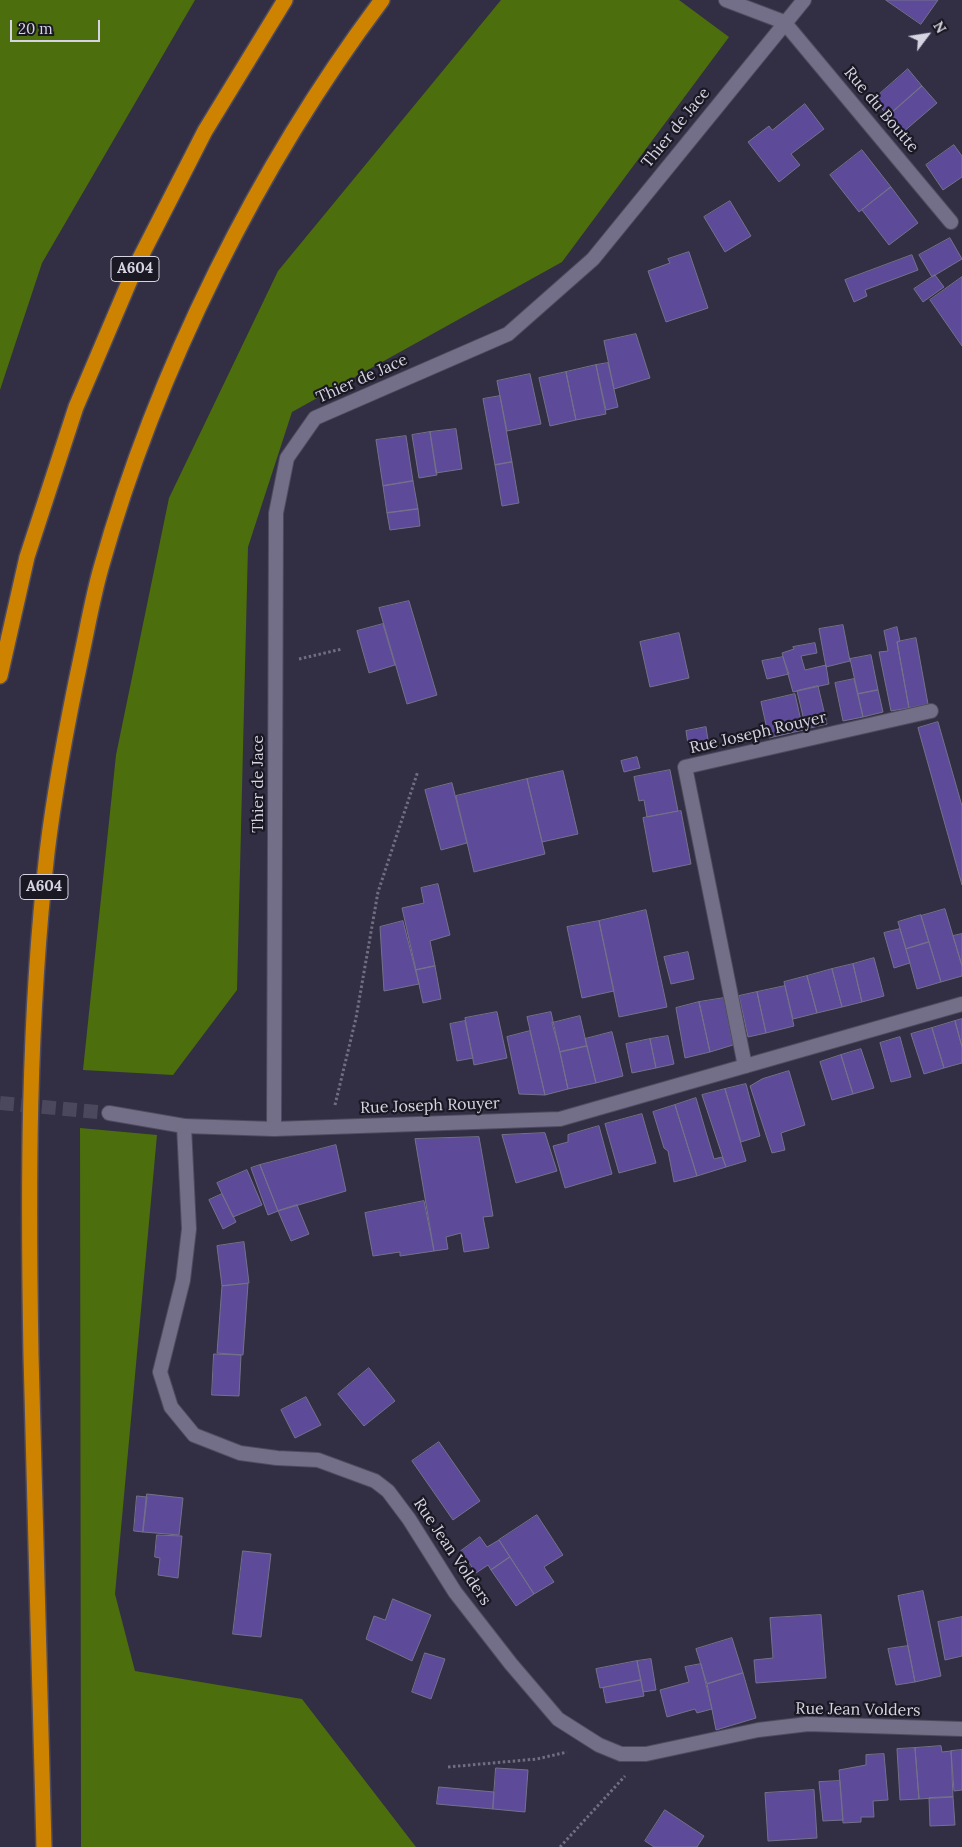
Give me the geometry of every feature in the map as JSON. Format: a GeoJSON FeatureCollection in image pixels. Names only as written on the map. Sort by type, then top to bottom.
{"type":"FeatureCollection","features":[{"type":"Feature","properties":{"kind":"highway","name":"A604"},"geometry":{"type":"LineString","coordinates":[[0,676],[27,557],[76,407],[136,266],[197,148],[285,0]]}},
{"type":"Feature","properties":{"kind":"highway","name":"A604"},"geometry":{"type":"LineString","coordinates":[[44,1847],[28,1191],[34,1004],[47,850],[70,710],[101,570],[146,430],[165,386],[207,292],[273,165],[354,37],[382,0]]}},
{"type":"Feature","properties":{"kind":"street"},"geometry":{"type":"LineString","coordinates":[[726,0],[784,22]]}},
{"type":"Feature","properties":{"kind":"street","name":"Thier de Jace"},"geometry":{"type":"LineString","coordinates":[[274,1129],[276,513],[287,458],[315,418],[508,334],[593,259],[784,22],[804,0]]}},
{"type":"Feature","properties":{"kind":"street","name":"Rue du Boutte"},"geometry":{"type":"LineString","coordinates":[[784,22],[951,222]]}},
{"type":"Feature","properties":{"kind":"street","name":"Rue Joseph Rouyer"},"geometry":{"type":"LineString","coordinates":[[745,1066],[685,767],[931,711]]}},
{"type":"Feature","properties":{"kind":"street","name":"Rue Joseph Rouyer"},"geometry":{"type":"LineString","coordinates":[[109,1113],[184,1126],[274,1129],[560,1119],[962,1004]]}},
{"type":"Feature","properties":{"kind":"street","name":"Rue Jean Volders"},"geometry":{"type":"LineString","coordinates":[[184,1126],[189,1229],[184,1280],[160,1372],[171,1407],[194,1435],[230,1449],[277,1458],[318,1460],[375,1481],[388,1491],[409,1519],[455,1592],[511,1664],[558,1719],[599,1745],[621,1754],[646,1754],[758,1730],[808,1724],[962,1729]]}},
{"type":"Feature","properties":{"kind":"path"},"geometry":{"type":"LineString","coordinates":[[276,664],[342,649]]}},
{"type":"Feature","properties":{"kind":"path"},"geometry":{"type":"LineString","coordinates":[[330,1127],[356,1018],[378,892],[418,771]]}},
{"type":"Feature","properties":{"kind":"path"},"geometry":{"type":"LineString","coordinates":[[448,1767],[537,1759],[599,1745]]}},
{"type":"Feature","properties":{"kind":"path"},"geometry":{"type":"LineString","coordinates":[[560,1847],[646,1754]]}},
{"type":"Feature","properties":{"kind":"green space"},"geometry":{"type":"Polygon","coordinates":[[[0,0],[195,0],[42,263],[0,390],[0,0]]]}},
{"type":"Feature","properties":{"kind":"green space"},"geometry":{"type":"Polygon","coordinates":[[[501,0],[679,0],[729,37],[562,262],[292,412],[248,547],[237,990],[173,1075],[83,1070],[116,755],[169,498],[278,271],[501,0]]]}},
{"type":"Feature","properties":{"kind":"green space"},"geometry":{"type":"Polygon","coordinates":[[[80,1128],[157,1135],[115,1594],[135,1671],[302,1699],[416,1847],[81,1847],[80,1128]]]}},
{"type":"Feature","properties":{"kind":"building"},"geometry":{"type":"Polygon","coordinates":[[[886,0],[938,0],[921,24],[886,0]]]}},
{"type":"Feature","properties":{"kind":"building"},"geometry":{"type":"Polygon","coordinates":[[[908,69],[922,86],[888,116],[874,99],[908,69]]]}},
{"type":"Feature","properties":{"kind":"building"},"geometry":{"type":"Polygon","coordinates":[[[922,86],[937,103],[902,133],[888,116],[922,86]]]}},
{"type":"Feature","properties":{"kind":"building"},"geometry":{"type":"Polygon","coordinates":[[[805,104],[824,129],[791,154],[800,165],[779,182],[748,142],[769,126],[772,130],[805,104]]]}},
{"type":"Feature","properties":{"kind":"building"},"geometry":{"type":"Polygon","coordinates":[[[954,145],[962,156],[962,177],[943,190],[926,165],[954,145]]]}},
{"type":"Feature","properties":{"kind":"building"},"geometry":{"type":"Polygon","coordinates":[[[862,150],[891,187],[859,212],[830,175],[862,150]]]}},
{"type":"Feature","properties":{"kind":"building"},"geometry":{"type":"Polygon","coordinates":[[[891,187],[918,223],[889,245],[862,210],[891,187]]]}},
{"type":"Feature","properties":{"kind":"building"},"geometry":{"type":"Polygon","coordinates":[[[730,201],[751,236],[725,252],[704,217],[730,201]]]}},
{"type":"Feature","properties":{"kind":"building"},"geometry":{"type":"Polygon","coordinates":[[[950,238],[962,259],[932,277],[919,255],[950,238]]]}},
{"type":"Feature","properties":{"kind":"building"},"geometry":{"type":"Polygon","coordinates":[[[689,252],[708,308],[666,322],[648,271],[670,263],[668,259],[689,252]]]}},
{"type":"Feature","properties":{"kind":"building"},"geometry":{"type":"Polygon","coordinates":[[[912,255],[918,270],[865,290],[867,296],[854,302],[845,280],[912,255]]]}},
{"type":"Feature","properties":{"kind":"building"},"geometry":{"type":"Polygon","coordinates":[[[935,275],[944,287],[923,302],[914,289],[935,275]]]}},
{"type":"Feature","properties":{"kind":"building"},"geometry":{"type":"Polygon","coordinates":[[[962,277],[962,346],[930,300],[962,277]]]}},
{"type":"Feature","properties":{"kind":"building"},"geometry":{"type":"Polygon","coordinates":[[[636,334],[650,378],[614,389],[604,341],[636,334]]]}},
{"type":"Feature","properties":{"kind":"building"},"geometry":{"type":"Polygon","coordinates":[[[608,363],[618,407],[606,410],[596,365],[608,363]]]}},
{"type":"Feature","properties":{"kind":"building"},"geometry":{"type":"Polygon","coordinates":[[[596,365],[606,414],[576,420],[566,372],[596,365]]]}},
{"type":"Feature","properties":{"kind":"building"},"geometry":{"type":"Polygon","coordinates":[[[566,372],[576,420],[550,426],[539,378],[566,372]]]}},
{"type":"Feature","properties":{"kind":"building"},"geometry":{"type":"Polygon","coordinates":[[[530,374],[541,424],[507,431],[497,381],[530,374]]]}},
{"type":"Feature","properties":{"kind":"building"},"geometry":{"type":"Polygon","coordinates":[[[500,396],[512,462],[495,465],[483,399],[500,396]]]}},
{"type":"Feature","properties":{"kind":"building"},"geometry":{"type":"Polygon","coordinates":[[[456,429],[462,469],[436,473],[430,432],[456,429]]]}},
{"type":"Feature","properties":{"kind":"building"},"geometry":{"type":"Polygon","coordinates":[[[430,432],[437,475],[419,478],[412,435],[430,432]]]}},
{"type":"Feature","properties":{"kind":"building"},"geometry":{"type":"Polygon","coordinates":[[[406,436],[413,481],[383,486],[376,440],[406,436]]]}},
{"type":"Feature","properties":{"kind":"building"},"geometry":{"type":"Polygon","coordinates":[[[512,462],[519,503],[502,506],[495,465],[512,462]]]}},
{"type":"Feature","properties":{"kind":"building"},"geometry":{"type":"Polygon","coordinates":[[[413,481],[418,509],[387,513],[383,486],[413,481]]]}},
{"type":"Feature","properties":{"kind":"building"},"geometry":{"type":"Polygon","coordinates":[[[418,509],[420,526],[390,530],[387,513],[418,509]]]}},
{"type":"Feature","properties":{"kind":"building"},"geometry":{"type":"Polygon","coordinates":[[[409,601],[437,695],[407,704],[379,608],[409,601]]]}},
{"type":"Feature","properties":{"kind":"building"},"geometry":{"type":"Polygon","coordinates":[[[383,624],[395,665],[369,673],[357,631],[383,624]]]}},
{"type":"Feature","properties":{"kind":"building"},"geometry":{"type":"Polygon","coordinates":[[[843,625],[850,661],[826,667],[819,629],[843,625]]]}},
{"type":"Feature","properties":{"kind":"building"},"geometry":{"type":"Polygon","coordinates":[[[897,627],[900,641],[897,642],[909,708],[891,711],[879,652],[888,651],[884,631],[897,627]]]}},
{"type":"Feature","properties":{"kind":"building"},"geometry":{"type":"Polygon","coordinates":[[[679,633],[689,678],[650,687],[640,642],[679,633]]]}},
{"type":"Feature","properties":{"kind":"building"},"geometry":{"type":"Polygon","coordinates":[[[916,638],[928,704],[909,708],[897,642],[916,638]]]}},
{"type":"Feature","properties":{"kind":"building"},"geometry":{"type":"Polygon","coordinates":[[[815,643],[817,653],[801,656],[805,670],[826,665],[829,684],[793,692],[782,653],[794,649],[793,647],[815,643]]]}},
{"type":"Feature","properties":{"kind":"building"},"geometry":{"type":"Polygon","coordinates":[[[871,655],[878,690],[858,694],[850,659],[871,655]]]}},
{"type":"Feature","properties":{"kind":"building"},"geometry":{"type":"Polygon","coordinates":[[[783,657],[789,674],[767,679],[762,661],[783,657]]]}},
{"type":"Feature","properties":{"kind":"building"},"geometry":{"type":"Polygon","coordinates":[[[854,679],[863,717],[843,721],[835,683],[854,679]]]}},
{"type":"Feature","properties":{"kind":"building"},"geometry":{"type":"Polygon","coordinates":[[[818,686],[827,724],[806,729],[797,691],[818,686]]]}},
{"type":"Feature","properties":{"kind":"building"},"geometry":{"type":"Polygon","coordinates":[[[878,690],[883,712],[863,717],[858,694],[878,690]]]}},
{"type":"Feature","properties":{"kind":"building"},"geometry":{"type":"Polygon","coordinates":[[[795,694],[803,730],[769,738],[761,702],[795,694]]]}},
{"type":"Feature","properties":{"kind":"building"},"geometry":{"type":"Polygon","coordinates":[[[938,722],[962,806],[962,885],[918,728],[938,722]]]}},
{"type":"Feature","properties":{"kind":"building"},"geometry":{"type":"Polygon","coordinates":[[[706,727],[708,740],[688,744],[686,731],[706,727]]]}},
{"type":"Feature","properties":{"kind":"building"},"geometry":{"type":"Polygon","coordinates":[[[637,757],[640,768],[624,772],[621,761],[637,757]]]}},
{"type":"Feature","properties":{"kind":"building"},"geometry":{"type":"Polygon","coordinates":[[[670,770],[678,811],[647,817],[644,800],[639,801],[634,777],[670,770]]]}},
{"type":"Feature","properties":{"kind":"building"},"geometry":{"type":"Polygon","coordinates":[[[563,771],[578,834],[542,842],[527,779],[563,771]]]}},
{"type":"Feature","properties":{"kind":"building"},"geometry":{"type":"Polygon","coordinates":[[[527,779],[545,854],[474,872],[456,796],[527,779]]]}},
{"type":"Feature","properties":{"kind":"building"},"geometry":{"type":"Polygon","coordinates":[[[452,783],[467,843],[441,850],[425,790],[452,783]]]}},
{"type":"Feature","properties":{"kind":"building"},"geometry":{"type":"Polygon","coordinates":[[[681,811],[691,864],[653,872],[643,818],[681,811]]]}},
{"type":"Feature","properties":{"kind":"building"},"geometry":{"type":"Polygon","coordinates":[[[438,884],[450,935],[430,941],[435,966],[416,970],[402,908],[424,903],[421,888],[438,884]]]}},
{"type":"Feature","properties":{"kind":"building"},"geometry":{"type":"Polygon","coordinates":[[[945,909],[962,966],[962,976],[941,982],[921,916],[945,909]]]}},
{"type":"Feature","properties":{"kind":"building"},"geometry":{"type":"Polygon","coordinates":[[[646,910],[667,1007],[619,1017],[599,921],[646,910]]]}},
{"type":"Feature","properties":{"kind":"building"},"geometry":{"type":"Polygon","coordinates":[[[921,915],[929,942],[906,949],[898,922],[921,915]]]}},
{"type":"Feature","properties":{"kind":"building"},"geometry":{"type":"Polygon","coordinates":[[[403,921],[419,984],[384,991],[380,927],[403,921]]]}},
{"type":"Feature","properties":{"kind":"building"},"geometry":{"type":"Polygon","coordinates":[[[599,921],[614,991],[582,998],[567,927],[599,921]]]}},
{"type":"Feature","properties":{"kind":"building"},"geometry":{"type":"Polygon","coordinates":[[[900,929],[910,963],[894,968],[884,933],[900,929]]]}},
{"type":"Feature","properties":{"kind":"building"},"geometry":{"type":"Polygon","coordinates":[[[962,934],[962,966],[953,936],[962,934]]]}},
{"type":"Feature","properties":{"kind":"building"},"geometry":{"type":"Polygon","coordinates":[[[929,942],[941,982],[917,989],[906,949],[929,942]]]}},
{"type":"Feature","properties":{"kind":"building"},"geometry":{"type":"Polygon","coordinates":[[[688,952],[694,979],[671,984],[664,957],[688,952]]]}},
{"type":"Feature","properties":{"kind":"building"},"geometry":{"type":"Polygon","coordinates":[[[874,958],[884,996],[862,1002],[853,964],[874,958]]]}},
{"type":"Feature","properties":{"kind":"building"},"geometry":{"type":"Polygon","coordinates":[[[853,964],[862,1002],[842,1007],[832,969],[853,964]]]}},
{"type":"Feature","properties":{"kind":"building"},"geometry":{"type":"Polygon","coordinates":[[[435,966],[441,999],[423,1003],[416,970],[435,966]]]}},
{"type":"Feature","properties":{"kind":"building"},"geometry":{"type":"Polygon","coordinates":[[[832,969],[842,1007],[817,1013],[807,976],[832,969]]]}},
{"type":"Feature","properties":{"kind":"building"},"geometry":{"type":"Polygon","coordinates":[[[807,976],[817,1013],[793,1019],[784,982],[807,976]]]}},
{"type":"Feature","properties":{"kind":"building"},"geometry":{"type":"Polygon","coordinates":[[[785,986],[794,1026],[766,1033],[757,992],[785,986]]]}},
{"type":"Feature","properties":{"kind":"building"},"geometry":{"type":"Polygon","coordinates":[[[757,992],[766,1033],[748,1037],[739,996],[757,992]]]}},
{"type":"Feature","properties":{"kind":"building"},"geometry":{"type":"Polygon","coordinates":[[[724,998],[733,1045],[710,1052],[699,1002],[724,998]]]}},
{"type":"Feature","properties":{"kind":"building"},"geometry":{"type":"Polygon","coordinates":[[[699,1002],[710,1052],[685,1058],[676,1008],[699,1002]]]}},
{"type":"Feature","properties":{"kind":"building"},"geometry":{"type":"Polygon","coordinates":[[[497,1012],[507,1058],[474,1065],[465,1018],[497,1012]]]}},
{"type":"Feature","properties":{"kind":"building"},"geometry":{"type":"Polygon","coordinates":[[[551,1012],[568,1089],[545,1095],[527,1017],[551,1012]]]}},
{"type":"Feature","properties":{"kind":"building"},"geometry":{"type":"Polygon","coordinates":[[[580,1016],[587,1046],[560,1052],[552,1023],[580,1016]]]}},
{"type":"Feature","properties":{"kind":"building"},"geometry":{"type":"Polygon","coordinates":[[[962,1019],[962,1047],[955,1021],[962,1019]]]}},
{"type":"Feature","properties":{"kind":"building"},"geometry":{"type":"Polygon","coordinates":[[[465,1021],[473,1058],[457,1061],[450,1024],[465,1021]]]}},
{"type":"Feature","properties":{"kind":"building"},"geometry":{"type":"Polygon","coordinates":[[[955,1021],[962,1047],[962,1063],[944,1068],[932,1028],[955,1021]]]}},
{"type":"Feature","properties":{"kind":"building"},"geometry":{"type":"Polygon","coordinates":[[[932,1028],[944,1068],[924,1074],[911,1034],[932,1028]]]}},
{"type":"Feature","properties":{"kind":"building"},"geometry":{"type":"Polygon","coordinates":[[[530,1031],[545,1095],[519,1094],[507,1037],[530,1031]]]}},
{"type":"Feature","properties":{"kind":"building"},"geometry":{"type":"Polygon","coordinates":[[[612,1032],[623,1076],[596,1083],[585,1039],[612,1032]]]}},
{"type":"Feature","properties":{"kind":"building"},"geometry":{"type":"Polygon","coordinates":[[[668,1036],[674,1064],[656,1068],[650,1039],[668,1036]]]}},
{"type":"Feature","properties":{"kind":"building"},"geometry":{"type":"Polygon","coordinates":[[[900,1037],[911,1077],[891,1082],[880,1043],[900,1037]]]}},
{"type":"Feature","properties":{"kind":"building"},"geometry":{"type":"Polygon","coordinates":[[[650,1039],[656,1068],[632,1073],[626,1044],[650,1039]]]}},
{"type":"Feature","properties":{"kind":"building"},"geometry":{"type":"Polygon","coordinates":[[[587,1046],[596,1083],[568,1089],[560,1052],[587,1046]]]}},
{"type":"Feature","properties":{"kind":"building"},"geometry":{"type":"Polygon","coordinates":[[[861,1049],[874,1088],[853,1094],[841,1055],[861,1049]]]}},
{"type":"Feature","properties":{"kind":"building"},"geometry":{"type":"Polygon","coordinates":[[[841,1055],[853,1094],[832,1100],[820,1062],[841,1055]]]}},
{"type":"Feature","properties":{"kind":"building"},"geometry":{"type":"Polygon","coordinates":[[[789,1071],[805,1125],[781,1133],[785,1150],[772,1153],[750,1086],[762,1079],[789,1071]]]}},
{"type":"Feature","properties":{"kind":"building"},"geometry":{"type":"Polygon","coordinates":[[[746,1084],[760,1136],[741,1142],[725,1089],[746,1084]]]}},
{"type":"Feature","properties":{"kind":"building"},"geometry":{"type":"Polygon","coordinates":[[[725,1089],[746,1161],[726,1167],[702,1095],[725,1089]]]}},
{"type":"Feature","properties":{"kind":"building"},"geometry":{"type":"Polygon","coordinates":[[[696,1098],[714,1159],[722,1157],[726,1167],[697,1176],[675,1105],[696,1098]]]}},
{"type":"Feature","properties":{"kind":"building"},"geometry":{"type":"Polygon","coordinates":[[[675,1105],[697,1176],[674,1182],[668,1151],[664,1148],[653,1112],[675,1105]]]}},
{"type":"Feature","properties":{"kind":"building"},"geometry":{"type":"Polygon","coordinates":[[[642,1114],[656,1163],[619,1173],[605,1124],[642,1114]]]}},
{"type":"Feature","properties":{"kind":"building"},"geometry":{"type":"Polygon","coordinates":[[[599,1126],[612,1174],[565,1188],[553,1146],[568,1142],[568,1135],[599,1126]]]}},
{"type":"Feature","properties":{"kind":"building"},"geometry":{"type":"Polygon","coordinates":[[[545,1133],[557,1171],[516,1183],[502,1135],[545,1133]]]}},
{"type":"Feature","properties":{"kind":"building"},"geometry":{"type":"Polygon","coordinates":[[[479,1137],[493,1216],[483,1217],[489,1248],[464,1252],[461,1233],[446,1237],[448,1249],[434,1251],[415,1139],[479,1137]]]}},
{"type":"Feature","properties":{"kind":"building"},"geometry":{"type":"Polygon","coordinates":[[[336,1145],[346,1191],[278,1211],[260,1165],[336,1145]]]}},
{"type":"Feature","properties":{"kind":"building"},"geometry":{"type":"Polygon","coordinates":[[[260,1165],[278,1211],[268,1215],[251,1168],[260,1165]]]}},
{"type":"Feature","properties":{"kind":"building"},"geometry":{"type":"Polygon","coordinates":[[[247,1170],[262,1205],[233,1217],[217,1183],[247,1170]]]}},
{"type":"Feature","properties":{"kind":"building"},"geometry":{"type":"Polygon","coordinates":[[[222,1194],[236,1222],[223,1229],[209,1200],[222,1194]]]}},
{"type":"Feature","properties":{"kind":"building"},"geometry":{"type":"Polygon","coordinates":[[[424,1201],[434,1251],[400,1256],[400,1252],[373,1256],[365,1213],[424,1201]]]}},
{"type":"Feature","properties":{"kind":"building"},"geometry":{"type":"Polygon","coordinates":[[[297,1205],[309,1234],[291,1241],[278,1211],[297,1205]]]}},
{"type":"Feature","properties":{"kind":"building"},"geometry":{"type":"Polygon","coordinates":[[[244,1242],[249,1283],[222,1286],[217,1246],[244,1242]]]}},
{"type":"Feature","properties":{"kind":"building"},"geometry":{"type":"Polygon","coordinates":[[[248,1284],[243,1355],[217,1353],[222,1286],[248,1284]]]}},
{"type":"Feature","properties":{"kind":"building"},"geometry":{"type":"Polygon","coordinates":[[[214,1354],[241,1355],[239,1396],[212,1395],[214,1354]]]}},
{"type":"Feature","properties":{"kind":"building"},"geometry":{"type":"Polygon","coordinates":[[[369,1368],[395,1401],[364,1426],[338,1394],[369,1368]]]}},
{"type":"Feature","properties":{"kind":"building"},"geometry":{"type":"Polygon","coordinates":[[[306,1397],[321,1425],[295,1438],[281,1410],[306,1397]]]}},
{"type":"Feature","properties":{"kind":"building"},"geometry":{"type":"Polygon","coordinates":[[[439,1442],[480,1501],[453,1520],[412,1461],[439,1442]]]}},
{"type":"Feature","properties":{"kind":"building"},"geometry":{"type":"Polygon","coordinates":[[[147,1494],[183,1498],[179,1535],[143,1532],[147,1494]]]}},
{"type":"Feature","properties":{"kind":"building"},"geometry":{"type":"Polygon","coordinates":[[[137,1496],[147,1497],[143,1532],[134,1531],[137,1496]]]}},
{"type":"Feature","properties":{"kind":"building"},"geometry":{"type":"Polygon","coordinates":[[[537,1515],[563,1555],[544,1567],[554,1582],[534,1594],[499,1540],[537,1515]]]}},
{"type":"Feature","properties":{"kind":"building"},"geometry":{"type":"Polygon","coordinates":[[[157,1535],[182,1536],[178,1578],[158,1575],[160,1558],[155,1557],[157,1535]]]}},
{"type":"Feature","properties":{"kind":"building"},"geometry":{"type":"Polygon","coordinates":[[[480,1537],[487,1547],[499,1540],[510,1557],[491,1570],[488,1565],[476,1573],[461,1551],[480,1537]]]}},
{"type":"Feature","properties":{"kind":"building"},"geometry":{"type":"Polygon","coordinates":[[[243,1551],[271,1554],[261,1637],[233,1634],[243,1551]]]}},
{"type":"Feature","properties":{"kind":"building"},"geometry":{"type":"Polygon","coordinates":[[[510,1557],[534,1594],[516,1606],[491,1570],[510,1557]]]}},
{"type":"Feature","properties":{"kind":"building"},"geometry":{"type":"Polygon","coordinates":[[[923,1591],[941,1676],[915,1682],[898,1596],[923,1591]]]}},
{"type":"Feature","properties":{"kind":"building"},"geometry":{"type":"Polygon","coordinates":[[[393,1599],[431,1615],[412,1661],[366,1639],[374,1616],[385,1620],[393,1599]]]}},
{"type":"Feature","properties":{"kind":"building"},"geometry":{"type":"Polygon","coordinates":[[[821,1615],[826,1678],[756,1683],[754,1660],[773,1658],[770,1618],[821,1615]]]}},
{"type":"Feature","properties":{"kind":"building"},"geometry":{"type":"Polygon","coordinates":[[[962,1617],[962,1656],[945,1660],[938,1622],[962,1617]]]}},
{"type":"Feature","properties":{"kind":"building"},"geometry":{"type":"Polygon","coordinates":[[[732,1638],[743,1673],[707,1684],[696,1649],[732,1638]]]}},
{"type":"Feature","properties":{"kind":"building"},"geometry":{"type":"Polygon","coordinates":[[[908,1646],[915,1682],[896,1685],[888,1649],[908,1646]]]}},
{"type":"Feature","properties":{"kind":"building"},"geometry":{"type":"Polygon","coordinates":[[[425,1653],[445,1659],[431,1699],[412,1692],[425,1653]]]}},
{"type":"Feature","properties":{"kind":"building"},"geometry":{"type":"Polygon","coordinates":[[[651,1659],[656,1690],[643,1692],[637,1661],[651,1659]]]}},
{"type":"Feature","properties":{"kind":"building"},"geometry":{"type":"Polygon","coordinates":[[[637,1661],[641,1680],[600,1688],[596,1669],[637,1661]]]}},
{"type":"Feature","properties":{"kind":"building"},"geometry":{"type":"Polygon","coordinates":[[[701,1664],[712,1709],[697,1713],[695,1709],[667,1717],[660,1690],[689,1682],[685,1667],[701,1664]]]}},
{"type":"Feature","properties":{"kind":"building"},"geometry":{"type":"Polygon","coordinates":[[[743,1673],[756,1718],[716,1730],[707,1684],[743,1673]]]}},
{"type":"Feature","properties":{"kind":"building"},"geometry":{"type":"Polygon","coordinates":[[[641,1680],[644,1696],[606,1703],[603,1688],[641,1680]]]}},
{"type":"Feature","properties":{"kind":"building"},"geometry":{"type":"Polygon","coordinates":[[[941,1746],[942,1752],[951,1751],[953,1797],[919,1799],[915,1748],[941,1746]]]}},
{"type":"Feature","properties":{"kind":"building"},"geometry":{"type":"Polygon","coordinates":[[[915,1748],[919,1799],[900,1800],[897,1749],[915,1748]]]}},
{"type":"Feature","properties":{"kind":"building"},"geometry":{"type":"Polygon","coordinates":[[[962,1750],[962,1790],[954,1791],[951,1751],[962,1750]]]}},
{"type":"Feature","properties":{"kind":"building"},"geometry":{"type":"Polygon","coordinates":[[[884,1754],[888,1800],[873,1801],[874,1817],[861,1817],[861,1822],[843,1823],[839,1770],[866,1765],[866,1755],[884,1754]]]}},
{"type":"Feature","properties":{"kind":"building"},"geometry":{"type":"Polygon","coordinates":[[[496,1768],[528,1770],[525,1812],[493,1809],[496,1768]]]}},
{"type":"Feature","properties":{"kind":"building"},"geometry":{"type":"Polygon","coordinates":[[[840,1781],[843,1820],[823,1821],[819,1782],[840,1781]]]}},
{"type":"Feature","properties":{"kind":"building"},"geometry":{"type":"Polygon","coordinates":[[[439,1787],[494,1792],[493,1809],[437,1804],[439,1787]]]}},
{"type":"Feature","properties":{"kind":"building"},"geometry":{"type":"Polygon","coordinates":[[[814,1790],[817,1838],[768,1841],[765,1793],[814,1790]]]}},
{"type":"Feature","properties":{"kind":"building"},"geometry":{"type":"Polygon","coordinates":[[[953,1797],[955,1825],[930,1826],[929,1798],[953,1797]]]}},
{"type":"Feature","properties":{"kind":"building"},"geometry":{"type":"Polygon","coordinates":[[[665,1810],[704,1836],[697,1847],[654,1847],[645,1841],[665,1810]]]}},
{"type":"Feature","properties":{"kind":"tunnel"},"geometry":{"type":"LineString","coordinates":[[0,1103],[109,1113]]}}]}
